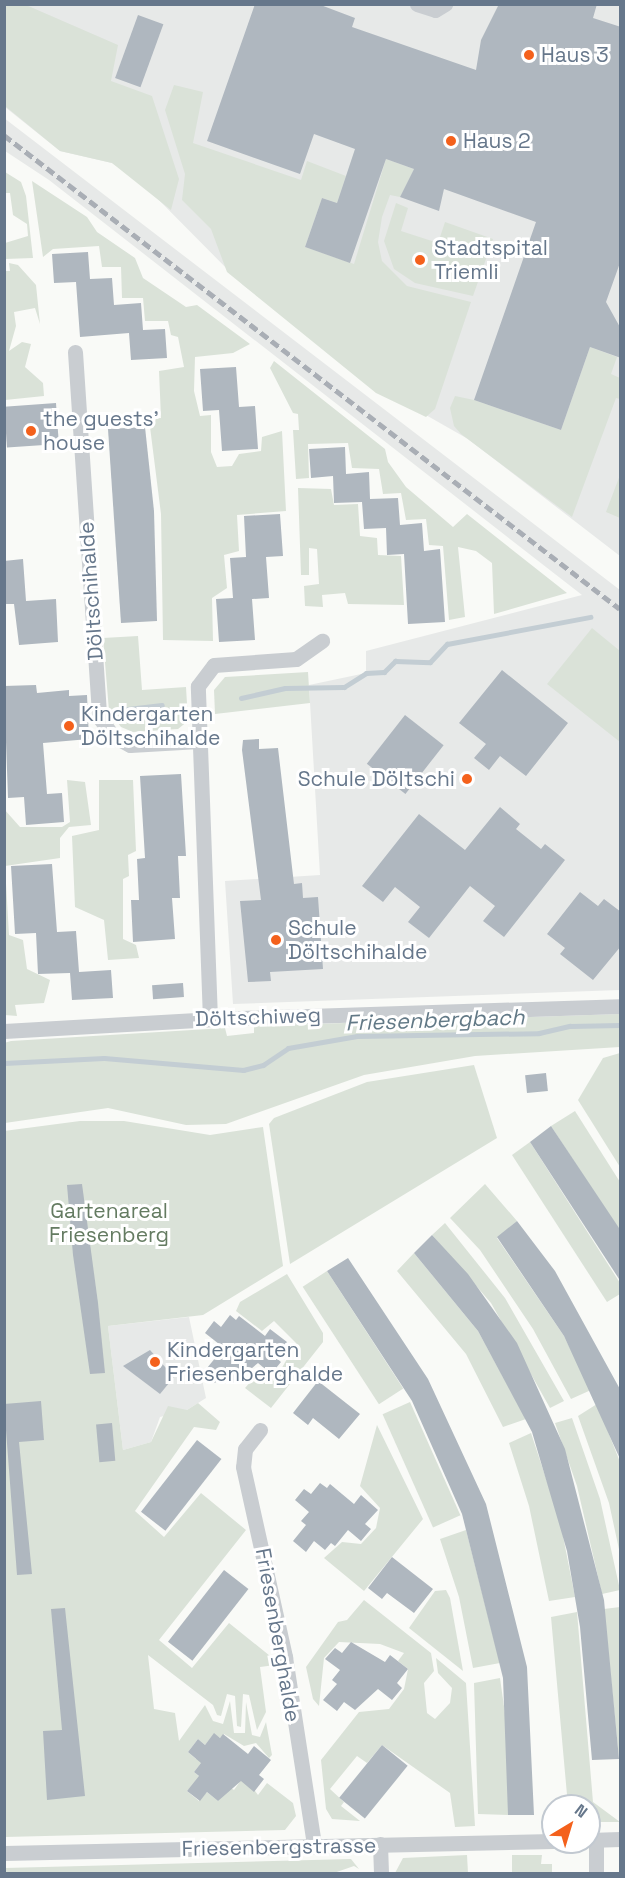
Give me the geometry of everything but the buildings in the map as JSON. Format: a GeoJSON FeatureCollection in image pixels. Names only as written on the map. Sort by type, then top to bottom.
{"type":"FeatureCollection","features":[{"type":"Feature","properties":{"kind":"street"},"geometry":{"type":"LineString","coordinates":[[417,4],[435,10],[445,4]]}},
{"type":"Feature","properties":{"kind":"street","name":"Döltschihalde"},"geometry":{"type":"LineString","coordinates":[[75,351],[99,717],[113,736],[130,745],[199,741]]}},
{"type":"Feature","properties":{"kind":"street"},"geometry":{"type":"LineString","coordinates":[[210,1019],[198,686],[209,669],[221,663],[296,659],[322,641]]}},
{"type":"Feature","properties":{"kind":"street","name":"Döltschiweg"},"geometry":{"type":"LineString","coordinates":[[4,1031],[210,1019],[621,1006]]}},
{"type":"Feature","properties":{"kind":"street","name":"Friesenberghalde"},"geometry":{"type":"LineString","coordinates":[[260,1430],[245,1449],[243,1467],[285,1657],[314,1845]]}},
{"type":"Feature","properties":{"kind":"street"},"geometry":{"type":"LineString","coordinates":[[601,1840],[621,1839]]}},
{"type":"Feature","properties":{"kind":"street","name":"Friesenbergstrasse"},"geometry":{"type":"LineString","coordinates":[[4,1853],[541,1840]]}},
{"type":"Feature","properties":{"kind":"street"},"geometry":{"type":"LineString","coordinates":[[380,1844],[381,1874]]}},
{"type":"Feature","properties":{"kind":"street"},"geometry":{"type":"LineString","coordinates":[[594,1854],[596,1874]]}},
{"type":"Feature","properties":{"kind":"shaded area","name":"Stadtspital Triemli"},"geometry":{"type":"Polygon","coordinates":[[[4,5],[620,5],[620,556],[468,439],[375,386],[243,285],[142,183],[112,163],[60,151],[5,107],[4,5]]]}},
{"type":"Feature","properties":{"kind":"shaded area","name":"Schule Döltschi"},"geometry":{"type":"Polygon","coordinates":[[[4,118],[620,590],[620,990],[233,1004],[225,881],[320,875],[309,685],[366,673],[366,651],[582,595],[49,180],[5,151],[4,118]]]}},
{"type":"Feature","properties":{"kind":"shaded area","name":"Kindergarten Friesenberghalde"},"geometry":{"type":"Polygon","coordinates":[[[189,1317],[206,1398],[187,1410],[160,1417],[151,1442],[123,1450],[108,1326],[189,1317]]]}},
{"type":"Feature","properties":{"kind":"green space"},"geometry":{"type":"Polygon","coordinates":[[[4,5],[26,5],[118,45],[111,81],[152,96],[179,179],[171,210],[112,163],[60,151],[5,106],[4,5]]]}},
{"type":"Feature","properties":{"kind":"green space"},"geometry":{"type":"Polygon","coordinates":[[[174,85],[203,92],[193,143],[301,180],[307,161],[346,176],[337,203],[322,198],[305,247],[354,264],[386,159],[414,169],[400,197],[390,195],[382,217],[378,242],[382,261],[407,286],[471,302],[435,409],[426,417],[376,393],[227,272],[211,229],[182,200],[185,174],[165,110],[174,85]]]}},
{"type":"Feature","properties":{"kind":"green space"},"geometry":{"type":"Polygon","coordinates":[[[5,172],[21,182],[26,196],[33,258],[5,259],[5,243],[28,236],[27,224],[13,215],[10,193],[5,193],[5,172]]]}},
{"type":"Feature","properties":{"kind":"green space"},"geometry":{"type":"Polygon","coordinates":[[[32,181],[87,217],[97,232],[135,258],[143,278],[186,307],[197,305],[250,344],[233,353],[195,357],[194,391],[200,416],[211,415],[211,452],[217,467],[232,466],[239,454],[261,451],[262,437],[282,431],[286,511],[237,515],[239,551],[224,555],[227,588],[212,598],[213,641],[163,640],[161,514],[149,419],[161,418],[159,371],[184,367],[178,337],[171,335],[168,321],[145,321],[143,298],[122,298],[121,267],[102,267],[99,246],[53,249],[43,257],[32,181]]]}},
{"type":"Feature","properties":{"kind":"green space"},"geometry":{"type":"Polygon","coordinates":[[[396,203],[408,208],[401,231],[438,243],[445,222],[493,239],[473,296],[415,283],[394,269],[384,241],[396,203]]]}},
{"type":"Feature","properties":{"kind":"green space"},"geometry":{"type":"Polygon","coordinates":[[[9,263],[18,265],[36,285],[40,324],[35,308],[14,312],[16,326],[9,351],[22,342],[31,344],[25,367],[43,383],[44,396],[5,400],[4,271],[10,271],[9,263]]]}},
{"type":"Feature","properties":{"kind":"green space"},"geometry":{"type":"Polygon","coordinates":[[[590,347],[617,357],[611,374],[620,378],[620,399],[616,398],[572,517],[461,434],[454,426],[450,408],[455,396],[474,400],[561,430],[590,347]]]}},
{"type":"Feature","properties":{"kind":"green space"},"geometry":{"type":"Polygon","coordinates":[[[274,361],[385,449],[388,462],[406,487],[453,527],[467,514],[567,593],[494,614],[492,563],[476,551],[458,547],[465,617],[449,620],[443,546],[429,545],[426,519],[406,520],[401,493],[383,494],[379,469],[352,468],[348,443],[308,444],[309,478],[296,479],[293,430],[299,430],[298,414],[293,413],[270,368],[274,361]]]}},
{"type":"Feature","properties":{"kind":"green space"},"geometry":{"type":"Polygon","coordinates":[[[620,475],[620,518],[606,512],[620,475]]]}},
{"type":"Feature","properties":{"kind":"green space"},"geometry":{"type":"Polygon","coordinates":[[[298,488],[331,489],[334,505],[358,504],[360,536],[377,538],[378,555],[401,556],[404,605],[348,604],[345,593],[322,595],[323,607],[305,606],[304,586],[319,584],[317,549],[309,548],[309,575],[301,575],[298,488]]]}},
{"type":"Feature","properties":{"kind":"green space"},"geometry":{"type":"Polygon","coordinates":[[[592,628],[620,651],[620,742],[547,684],[592,628]]]}},
{"type":"Feature","properties":{"kind":"green space"},"geometry":{"type":"Polygon","coordinates":[[[138,636],[142,690],[186,687],[188,721],[178,729],[133,732],[121,727],[109,711],[103,638],[138,636]]]}},
{"type":"Feature","properties":{"kind":"green space"},"geometry":{"type":"Polygon","coordinates":[[[308,672],[310,703],[215,714],[214,690],[225,677],[308,672]]]}},
{"type":"Feature","properties":{"kind":"green space"},"geometry":{"type":"Polygon","coordinates":[[[67,780],[85,782],[91,825],[69,827],[60,838],[60,858],[5,866],[9,935],[23,940],[27,969],[50,980],[44,1003],[15,1005],[17,1016],[5,1015],[4,809],[20,827],[62,827],[70,822],[67,780]]]}},
{"type":"Feature","properties":{"kind":"green space"},"geometry":{"type":"Polygon","coordinates":[[[99,780],[133,780],[136,851],[128,855],[129,876],[123,879],[123,939],[136,945],[139,958],[108,960],[104,920],[75,907],[72,836],[99,830],[99,780]]]}},
{"type":"Feature","properties":{"kind":"green space"},"geometry":{"type":"Polygon","coordinates":[[[620,1014],[620,1047],[475,1056],[364,1075],[226,1124],[186,1125],[108,1108],[5,1123],[4,1043],[11,1041],[225,1028],[227,1036],[254,1033],[254,1026],[620,1014]]]}},
{"type":"Feature","properties":{"kind":"green space"},"geometry":{"type":"Polygon","coordinates":[[[620,1053],[620,1167],[578,1100],[603,1058],[620,1053]]]}},
{"type":"Feature","properties":{"kind":"green space"},"geometry":{"type":"Polygon","coordinates":[[[474,1065],[497,1138],[290,1264],[269,1124],[274,1118],[367,1082],[474,1065]]]}},
{"type":"Feature","properties":{"kind":"green space"},"geometry":{"type":"Polygon","coordinates":[[[575,1111],[620,1182],[620,1232],[551,1126],[575,1111]]]}},
{"type":"Feature","properties":{"kind":"green space","name":"Gartenareal Friesenberg"},"geometry":{"type":"Polygon","coordinates":[[[80,1121],[124,1121],[210,1135],[263,1127],[283,1266],[203,1315],[108,1326],[123,1450],[151,1442],[168,1406],[187,1410],[198,1403],[220,1422],[216,1430],[194,1427],[135,1511],[164,1537],[201,1493],[246,1530],[159,1640],[192,1668],[229,1623],[275,1660],[275,1665],[260,1667],[266,1712],[257,1730],[249,1695],[243,1694],[241,1727],[237,1726],[235,1696],[227,1694],[221,1716],[217,1715],[213,1705],[148,1655],[154,1709],[175,1713],[179,1741],[205,1705],[213,1721],[223,1724],[230,1701],[234,1733],[245,1733],[246,1702],[252,1735],[260,1737],[266,1722],[272,1755],[269,1758],[256,1743],[244,1746],[224,1734],[220,1738],[214,1734],[205,1745],[198,1739],[188,1752],[196,1759],[206,1757],[194,1772],[200,1777],[187,1791],[199,1801],[207,1792],[218,1801],[228,1786],[234,1790],[244,1776],[258,1795],[267,1783],[293,1803],[296,1816],[285,1830],[5,1837],[4,1131],[80,1121]]]}},
{"type":"Feature","properties":{"kind":"green space"},"geometry":{"type":"Polygon","coordinates":[[[530,1142],[620,1283],[620,1294],[607,1302],[512,1155],[530,1142]]]}},
{"type":"Feature","properties":{"kind":"green space"},"geometry":{"type":"Polygon","coordinates":[[[485,1184],[517,1221],[497,1238],[564,1336],[591,1390],[571,1399],[533,1329],[480,1250],[450,1218],[485,1184]]]}},
{"type":"Feature","properties":{"kind":"green space"},"geometry":{"type":"Polygon","coordinates":[[[445,1223],[505,1298],[564,1401],[550,1408],[491,1303],[432,1235],[445,1223]]]}},
{"type":"Feature","properties":{"kind":"green space"},"geometry":{"type":"Polygon","coordinates":[[[414,1253],[478,1331],[526,1419],[503,1427],[466,1354],[397,1271],[414,1253]]]}},
{"type":"Feature","properties":{"kind":"green space"},"geometry":{"type":"Polygon","coordinates":[[[327,1271],[403,1388],[379,1404],[303,1287],[327,1271]]]}},
{"type":"Feature","properties":{"kind":"green space"},"geometry":{"type":"Polygon","coordinates":[[[287,1274],[323,1333],[323,1342],[271,1408],[245,1388],[259,1372],[275,1380],[296,1343],[274,1321],[262,1331],[236,1311],[240,1302],[287,1274]]]}},
{"type":"Feature","properties":{"kind":"green space"},"geometry":{"type":"Polygon","coordinates":[[[410,1402],[460,1515],[433,1527],[383,1414],[410,1402]]]}},
{"type":"Feature","properties":{"kind":"green space"},"geometry":{"type":"Polygon","coordinates":[[[597,1404],[620,1462],[620,1554],[609,1503],[578,1416],[597,1404]]]}},
{"type":"Feature","properties":{"kind":"green space"},"geometry":{"type":"Polygon","coordinates":[[[572,1418],[600,1499],[620,1590],[602,1594],[577,1486],[555,1423],[572,1418]]]}},
{"type":"Feature","properties":{"kind":"green space"},"geometry":{"type":"Polygon","coordinates":[[[377,1425],[423,1519],[364,1591],[324,1558],[342,1542],[361,1544],[376,1528],[380,1508],[360,1486],[377,1425]]]}},
{"type":"Feature","properties":{"kind":"green space"},"geometry":{"type":"Polygon","coordinates":[[[531,1433],[560,1521],[575,1597],[549,1601],[529,1506],[509,1443],[531,1433]]]}},
{"type":"Feature","properties":{"kind":"green space"},"geometry":{"type":"Polygon","coordinates":[[[466,1530],[500,1663],[473,1668],[459,1597],[440,1539],[466,1530]]]}},
{"type":"Feature","properties":{"kind":"green space"},"geometry":{"type":"Polygon","coordinates":[[[446,1590],[450,1598],[463,1671],[409,1628],[435,1591],[446,1590]]]}},
{"type":"Feature","properties":{"kind":"green space"},"geometry":{"type":"Polygon","coordinates":[[[364,1600],[431,1653],[434,1671],[424,1683],[427,1713],[435,1719],[450,1703],[452,1688],[438,1673],[436,1658],[466,1683],[475,1826],[455,1827],[450,1793],[382,1745],[367,1763],[357,1756],[330,1789],[344,1802],[341,1806],[360,1821],[332,1819],[326,1809],[321,1760],[359,1712],[389,1709],[404,1689],[408,1669],[398,1661],[404,1653],[380,1644],[339,1642],[324,1658],[319,1706],[313,1699],[306,1667],[338,1622],[347,1620],[364,1600]]]}},
{"type":"Feature","properties":{"kind":"green space"},"geometry":{"type":"Polygon","coordinates":[[[620,1607],[620,1759],[619,1759],[604,1609],[620,1607]]]}},
{"type":"Feature","properties":{"kind":"green space"},"geometry":{"type":"Polygon","coordinates":[[[577,1612],[592,1794],[567,1794],[551,1617],[577,1612]]]}},
{"type":"Feature","properties":{"kind":"green space"},"geometry":{"type":"Polygon","coordinates":[[[500,1678],[508,1735],[508,1815],[478,1814],[474,1683],[500,1678]]]}},
{"type":"Feature","properties":{"kind":"green space"},"geometry":{"type":"Polygon","coordinates":[[[601,1808],[620,1822],[601,1822],[601,1808]]]}},
{"type":"Feature","properties":{"kind":"green space"},"geometry":{"type":"Polygon","coordinates":[[[467,1855],[468,1873],[395,1873],[403,1858],[467,1855]]]}},
{"type":"Feature","properties":{"kind":"green space"},"geometry":{"type":"Polygon","coordinates":[[[512,1855],[542,1855],[541,1864],[552,1864],[552,1873],[512,1873],[512,1855]]]}},
{"type":"Feature","properties":{"kind":"green space"},"geometry":{"type":"Polygon","coordinates":[[[351,1859],[359,1869],[354,1866],[331,1874],[4,1873],[5,1868],[351,1859]]]}},
{"type":"Feature","properties":{"kind":"waterway"},"geometry":{"type":"LineString","coordinates":[[241,698],[285,688],[344,687],[366,673],[384,672],[395,661],[430,662],[447,644],[590,617]]}},
{"type":"Feature","properties":{"kind":"waterway"},"geometry":{"type":"LineString","coordinates":[[119,710],[162,705]]}},
{"type":"Feature","properties":{"kind":"waterway","name":"Friesenbergbach"},"geometry":{"type":"LineString","coordinates":[[4,1063],[104,1058],[243,1070],[263,1065],[288,1048],[357,1036],[539,1033],[570,1026],[620,1025]]}},
{"type":"Feature","properties":{"kind":"railway"},"geometry":{"type":"LineString","coordinates":[[4,135],[620,609]]}},
{"type":"Feature","properties":{"kind":"place","name":"Haus 3"},"geometry":{"type":"Point","coordinates":[529,55]}},
{"type":"Feature","properties":{"kind":"place","name":"Haus 2"},"geometry":{"type":"Point","coordinates":[451,141]}},
{"type":"Feature","properties":{"kind":"place","name":"Stadtspital Triemli"},"geometry":{"type":"Point","coordinates":[420,260]}},
{"type":"Feature","properties":{"kind":"place","name":"the guests' house"},"geometry":{"type":"Point","coordinates":[31,431]}},
{"type":"Feature","properties":{"kind":"place","name":"Kindergarten Döltschihalde"},"geometry":{"type":"Point","coordinates":[69,726]}},
{"type":"Feature","properties":{"kind":"place","name":"Schule Döltschi"},"geometry":{"type":"Point","coordinates":[467,779]}},
{"type":"Feature","properties":{"kind":"place","name":"Schule Döltschihalde"},"geometry":{"type":"Point","coordinates":[276,940]}},
{"type":"Feature","properties":{"kind":"place","name":"Kindergarten Friesenberghalde"},"geometry":{"type":"Point","coordinates":[155,1362]}}]}
